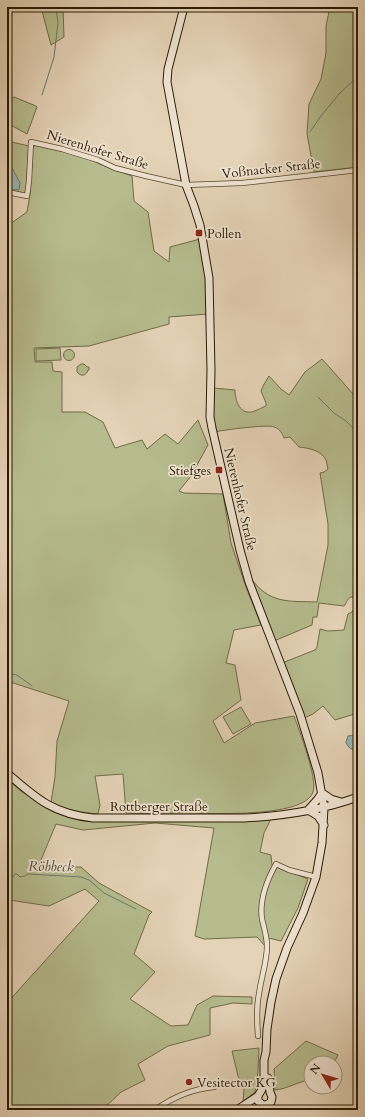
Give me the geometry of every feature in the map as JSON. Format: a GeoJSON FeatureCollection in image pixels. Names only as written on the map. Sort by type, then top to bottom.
{"type":"FeatureCollection","features":[{"type":"Feature","properties":{"kind":"street","name":"Nierenhofer Straße"},"geometry":{"type":"LineString","coordinates":[[184,7],[167,76],[167,82],[186,185],[200,225],[209,278],[211,370],[210,417],[243,563],[300,714],[317,769],[324,808],[324,825],[320,862],[303,913],[287,948],[276,979],[267,1029],[266,1052]]}},
{"type":"Feature","properties":{"kind":"street","name":"Nierenhofer Straße"},"geometry":{"type":"LineString","coordinates":[[7,192],[27,196],[31,142],[62,149],[98,160],[115,168],[186,185]]}},
{"type":"Feature","properties":{"kind":"street","name":"Voßnacker Straße"},"geometry":{"type":"LineString","coordinates":[[186,185],[242,183],[358,170]]}},
{"type":"Feature","properties":{"kind":"street","name":"Rottberger Straße"},"geometry":{"type":"LineString","coordinates":[[7,773],[33,795],[49,806],[59,811],[84,817],[245,818],[324,808],[358,797]]}},
{"type":"Feature","properties":{"kind":"street"},"geometry":{"type":"LineString","coordinates":[[324,825],[318,816],[308,810],[322,793],[330,799],[342,803]]}},
{"type":"Feature","properties":{"kind":"street"},"geometry":{"type":"LineString","coordinates":[[258,1036],[258,995],[267,946],[262,917],[264,891],[276,864],[289,870],[316,877]]}},
{"type":"Feature","properties":{"kind":"street"},"geometry":{"type":"LineString","coordinates":[[242,1110],[256,1104],[265,1106],[271,1102],[272,1097],[268,1084],[266,1052]]}},
{"type":"Feature","properties":{"kind":"street"},"geometry":{"type":"LineString","coordinates":[[265,1106],[258,1101],[264,1084],[264,1060],[266,1052]]}},
{"type":"Feature","properties":{"kind":"street"},"geometry":{"type":"LineString","coordinates":[[155,1110],[179,1096],[214,1087]]}},
{"type":"Feature","properties":{"kind":"street"},"geometry":{"type":"LineString","coordinates":[[237,1110],[264,1090],[270,1092]]}},
{"type":"Feature","properties":{"kind":"green space"},"geometry":{"type":"Polygon","coordinates":[[[41,7],[63,7],[64,37],[51,45],[41,7]]]}},
{"type":"Feature","properties":{"kind":"green space"},"geometry":{"type":"Polygon","coordinates":[[[330,7],[358,7],[358,167],[314,172],[307,134],[309,104],[321,79],[326,53],[326,26],[330,7]]]}},
{"type":"Feature","properties":{"kind":"green space"},"geometry":{"type":"Polygon","coordinates":[[[14,97],[37,107],[27,134],[7,123],[7,102],[14,97]]]}},
{"type":"Feature","properties":{"kind":"green space"},"geometry":{"type":"Polygon","coordinates":[[[7,141],[29,146],[26,195],[7,190],[7,141]]]}},
{"type":"Feature","properties":{"kind":"green space"},"geometry":{"type":"Polygon","coordinates":[[[36,145],[81,156],[132,176],[134,201],[148,212],[154,251],[169,262],[170,247],[200,239],[207,278],[208,314],[169,317],[169,324],[89,346],[34,348],[35,362],[52,362],[53,371],[62,372],[62,412],[85,412],[103,422],[115,448],[142,440],[147,449],[165,434],[178,444],[198,420],[208,445],[191,476],[179,491],[184,493],[223,494],[231,543],[261,625],[234,630],[226,663],[235,665],[241,700],[213,721],[224,743],[255,723],[294,716],[311,766],[314,786],[313,792],[306,801],[292,807],[274,811],[253,813],[126,813],[123,774],[95,776],[100,805],[98,814],[74,810],[51,802],[55,777],[57,741],[69,701],[7,681],[7,221],[10,224],[27,212],[30,194],[31,148],[36,145]]]}},
{"type":"Feature","properties":{"kind":"green space"},"geometry":{"type":"Polygon","coordinates":[[[60,348],[61,360],[36,361],[36,349],[60,348]]]}},
{"type":"Feature","properties":{"kind":"green space"},"geometry":{"type":"Polygon","coordinates":[[[67,350],[71,350],[73,351],[73,359],[67,360],[64,357],[64,353],[67,350]]]}},
{"type":"Feature","properties":{"kind":"green space"},"geometry":{"type":"Polygon","coordinates":[[[322,359],[354,395],[358,393],[358,597],[351,597],[344,606],[319,603],[317,617],[313,617],[312,625],[274,641],[251,578],[265,593],[272,597],[288,601],[317,602],[328,545],[328,524],[320,473],[328,469],[327,462],[318,452],[299,447],[290,437],[284,438],[280,431],[274,427],[255,427],[214,432],[213,388],[235,390],[238,405],[243,411],[252,412],[266,406],[261,391],[269,376],[289,395],[305,372],[322,359]]]}},
{"type":"Feature","properties":{"kind":"green space"},"geometry":{"type":"Polygon","coordinates":[[[81,364],[89,367],[86,374],[83,375],[80,375],[77,372],[77,367],[81,364]]]}},
{"type":"Feature","properties":{"kind":"green space"},"geometry":{"type":"Polygon","coordinates":[[[358,602],[358,713],[335,720],[323,706],[313,714],[304,718],[282,663],[315,650],[317,647],[320,629],[328,631],[344,630],[348,614],[352,612],[358,602]]]}},
{"type":"Feature","properties":{"kind":"green space"},"geometry":{"type":"Polygon","coordinates":[[[241,707],[251,724],[233,734],[223,717],[241,707]]]}},
{"type":"Feature","properties":{"kind":"green space"},"geometry":{"type":"Polygon","coordinates":[[[7,779],[22,792],[69,816],[271,819],[264,833],[260,852],[271,855],[272,865],[308,879],[298,908],[281,941],[264,937],[265,946],[257,937],[204,939],[195,936],[214,828],[155,823],[83,830],[56,824],[38,867],[81,867],[99,883],[152,912],[149,915],[134,954],[155,972],[130,999],[171,1026],[188,1025],[197,1005],[213,996],[252,997],[252,1004],[233,1003],[210,1008],[210,1035],[168,1046],[138,1064],[145,1080],[121,1092],[102,1110],[7,1110],[7,1003],[99,901],[85,889],[49,906],[9,900],[7,901],[7,779]]]}},
{"type":"Feature","properties":{"kind":"green space"},"geometry":{"type":"Polygon","coordinates":[[[306,1041],[338,1055],[303,1055],[303,1082],[275,1090],[274,1069],[306,1041]]]}},
{"type":"Feature","properties":{"kind":"green space"},"geometry":{"type":"Polygon","coordinates":[[[259,1048],[255,1092],[243,1102],[244,1089],[238,1076],[232,1051],[259,1048]]]}},
{"type":"Feature","properties":{"kind":"water"},"geometry":{"type":"Polygon","coordinates":[[[12,168],[20,183],[19,190],[7,187],[7,171],[12,168]]]}},
{"type":"Feature","properties":{"kind":"water"},"geometry":{"type":"Polygon","coordinates":[[[358,735],[358,749],[352,749],[346,742],[348,736],[358,735]]]}},
{"type":"Feature","properties":{"kind":"waterway"},"geometry":{"type":"LineString","coordinates":[[42,95],[54,57],[58,23],[56,7]]}},
{"type":"Feature","properties":{"kind":"waterway"},"geometry":{"type":"LineString","coordinates":[[310,132],[340,93],[358,76]]}},
{"type":"Feature","properties":{"kind":"waterway"},"geometry":{"type":"LineString","coordinates":[[318,397],[334,413],[353,428],[358,429]]}},
{"type":"Feature","properties":{"kind":"waterway"},"geometry":{"type":"LineString","coordinates":[[358,645],[358,655]]}},
{"type":"Feature","properties":{"kind":"waterway"},"geometry":{"type":"LineString","coordinates":[[7,673],[17,675],[32,686]]}},
{"type":"Feature","properties":{"kind":"waterway","name":"Röbbeck"},"geometry":{"type":"LineString","coordinates":[[7,877],[13,877],[15,874],[20,877],[28,874],[81,877],[89,880],[104,893],[136,909]]}},
{"type":"Feature","properties":{"kind":"place","name":"Pollen"},"geometry":{"type":"Point","coordinates":[199,233]}},
{"type":"Feature","properties":{"kind":"place","name":"Stiefges"},"geometry":{"type":"Point","coordinates":[219,470]}},
{"type":"Feature","properties":{"kind":"place","name":"Vesitector KG"},"geometry":{"type":"Point","coordinates":[189,1082]}}]}
